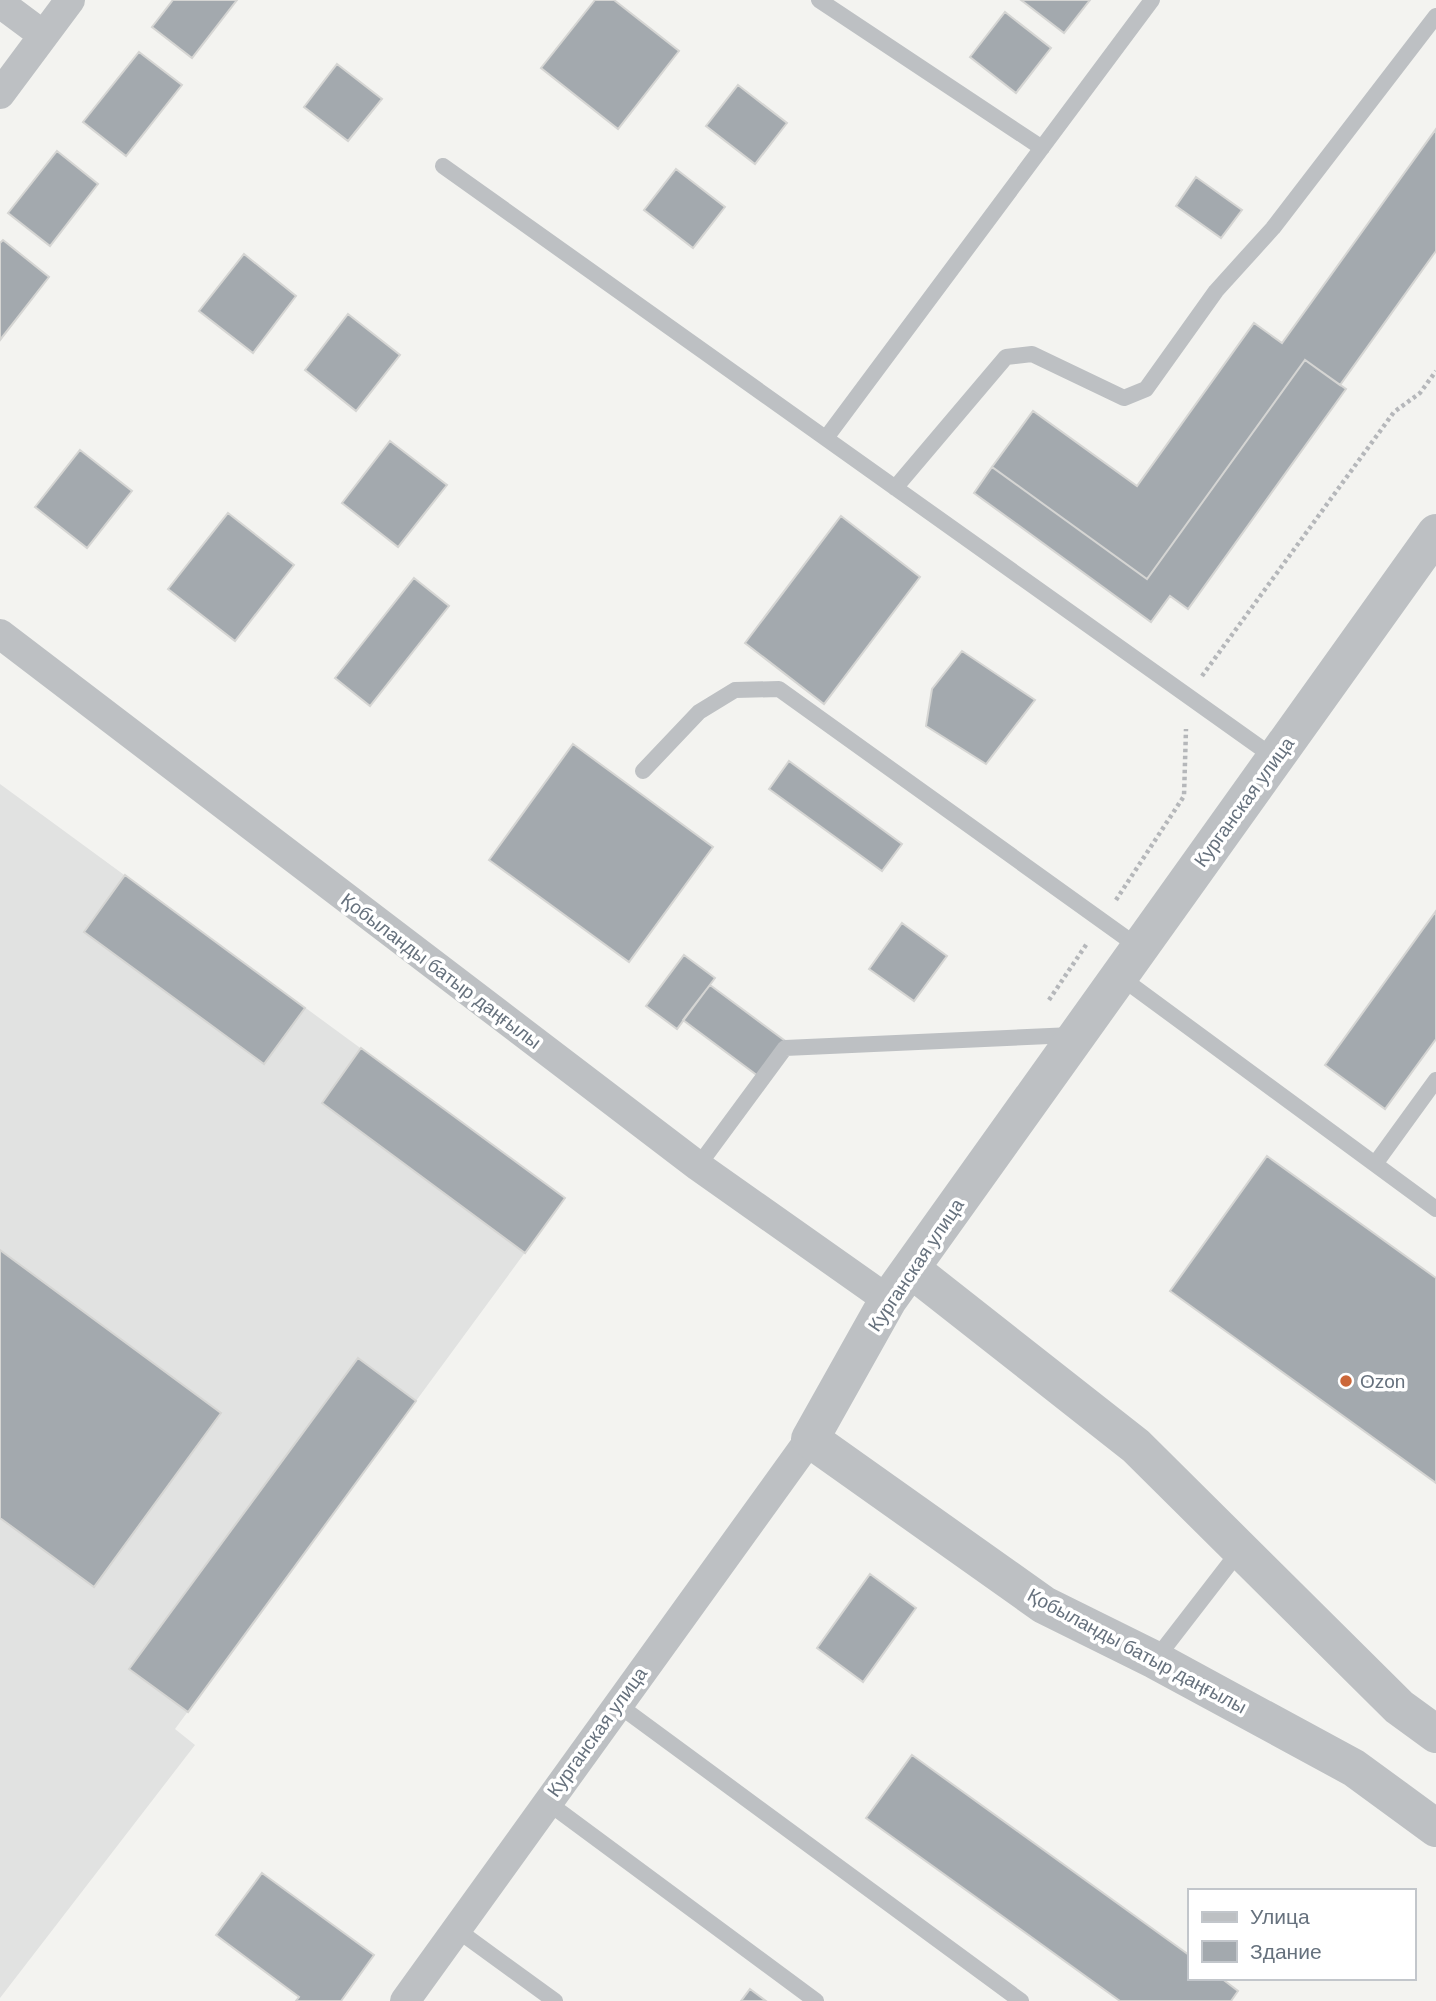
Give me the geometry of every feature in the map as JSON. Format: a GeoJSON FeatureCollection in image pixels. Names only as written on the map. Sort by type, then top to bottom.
{"type":"FeatureCollection","features":[{"type":"Feature","properties":{"kind":"street"},"geometry":{"type":"LineString","coordinates":[[0,94],[70,0]]}},
{"type":"Feature","properties":{"kind":"street"},"geometry":{"type":"LineString","coordinates":[[0,3],[43,35]]}},
{"type":"Feature","properties":{"kind":"street","name":"Курганская улица"},"geometry":{"type":"LineString","coordinates":[[405,2001],[810,1439],[888,1300],[1436,533]]}},
{"type":"Feature","properties":{"kind":"street","name":"Қобыланды батыр даңғылы"},"geometry":{"type":"LineString","coordinates":[[0,634],[698,1166],[888,1300]]}},
{"type":"Feature","properties":{"kind":"street"},"geometry":{"type":"LineString","coordinates":[[911,1269],[1136,1446],[1399,1707],[1436,1734]]}},
{"type":"Feature","properties":{"kind":"street","name":"Қобыланды батыр даңғылы"},"geometry":{"type":"LineString","coordinates":[[810,1439],[1044,1605],[1155,1660],[1354,1768],[1436,1828]]}},
{"type":"Feature","properties":{"kind":"lane"},"geometry":{"type":"LineString","coordinates":[[819,0],[1042,148]]}},
{"type":"Feature","properties":{"kind":"lane"},"geometry":{"type":"LineString","coordinates":[[826,438],[1153,0]]}},
{"type":"Feature","properties":{"kind":"lane"},"geometry":{"type":"LineString","coordinates":[[895,488],[1006,357],[1032,354],[1124,398],[1146,389],[1216,291],[1273,228],[1436,16]]}},
{"type":"Feature","properties":{"kind":"lane"},"geometry":{"type":"LineString","coordinates":[[443,166],[1275,758]]}},
{"type":"Feature","properties":{"kind":"lane"},"geometry":{"type":"LineString","coordinates":[[643,771],[699,712],[735,690],[779,689],[1101,921],[1130,962],[1375,1164],[1436,1209]]}},
{"type":"Feature","properties":{"kind":"lane"},"geometry":{"type":"LineString","coordinates":[[698,1166],[785,1048],[1078,1034]]}},
{"type":"Feature","properties":{"kind":"lane"},"geometry":{"type":"LineString","coordinates":[[1375,1164],[1436,1080]]}},
{"type":"Feature","properties":{"kind":"lane"},"geometry":{"type":"LineString","coordinates":[[1155,1660],[1240,1550]]}},
{"type":"Feature","properties":{"kind":"lane"},"geometry":{"type":"LineString","coordinates":[[617,1704],[1021,2001]]}},
{"type":"Feature","properties":{"kind":"lane"},"geometry":{"type":"LineString","coordinates":[[547,1802],[816,2001]]}},
{"type":"Feature","properties":{"kind":"lane"},"geometry":{"type":"LineString","coordinates":[[456,1929],[555,2001]]}},
{"type":"Feature","properties":{"kind":"path"},"geometry":{"type":"LineString","coordinates":[[1049,1000],[1184,796],[1188,696],[1394,412],[1420,393],[1436,371]]}},
{"type":"Feature","properties":{"kind":"shaded area"},"geometry":{"type":"Polygon","coordinates":[[[0,784],[565,1198],[175,1729],[195,1745],[0,1998],[0,784]]]}},
{"type":"Feature","properties":{"kind":"building"},"geometry":{"type":"Polygon","coordinates":[[[173,0],[237,0],[192,58],[152,27],[173,0]]]}},
{"type":"Feature","properties":{"kind":"building"},"geometry":{"type":"Polygon","coordinates":[[[595,0],[614,0],[679,51],[618,129],[541,68],[595,0]]]}},
{"type":"Feature","properties":{"kind":"building"},"geometry":{"type":"Polygon","coordinates":[[[1021,0],[1090,0],[1064,33],[1021,0]]]}},
{"type":"Feature","properties":{"kind":"building"},"geometry":{"type":"Polygon","coordinates":[[[1005,12],[1051,48],[1016,93],[970,57],[1005,12]]]}},
{"type":"Feature","properties":{"kind":"building"},"geometry":{"type":"Polygon","coordinates":[[[139,52],[182,85],[126,156],[83,122],[139,52]]]}},
{"type":"Feature","properties":{"kind":"building"},"geometry":{"type":"Polygon","coordinates":[[[337,64],[382,99],[348,141],[304,107],[337,64]]]}},
{"type":"Feature","properties":{"kind":"building"},"geometry":{"type":"Polygon","coordinates":[[[738,85],[787,123],[755,164],[706,126],[738,85]]]}},
{"type":"Feature","properties":{"kind":"building"},"geometry":{"type":"Polygon","coordinates":[[[1436,129],[1436,251],[1340,385],[1305,360],[1147,579],[992,467],[1033,411],[1137,486],[1254,323],[1282,343],[1436,129]]]}},
{"type":"Feature","properties":{"kind":"building"},"geometry":{"type":"Polygon","coordinates":[[[57,151],[98,184],[50,246],[8,213],[57,151]]]}},
{"type":"Feature","properties":{"kind":"building"},"geometry":{"type":"Polygon","coordinates":[[[676,169],[725,207],[693,248],[644,210],[676,169]]]}},
{"type":"Feature","properties":{"kind":"building"},"geometry":{"type":"Polygon","coordinates":[[[1196,177],[1242,210],[1221,238],[1176,206],[1196,177]]]}},
{"type":"Feature","properties":{"kind":"building"},"geometry":{"type":"Polygon","coordinates":[[[3,240],[49,277],[0,340],[0,243],[3,240]]]}},
{"type":"Feature","properties":{"kind":"building"},"geometry":{"type":"Polygon","coordinates":[[[244,254],[296,296],[253,353],[199,311],[244,254]]]}},
{"type":"Feature","properties":{"kind":"building"},"geometry":{"type":"Polygon","coordinates":[[[348,314],[400,355],[356,411],[305,370],[348,314]]]}},
{"type":"Feature","properties":{"kind":"building"},"geometry":{"type":"Polygon","coordinates":[[[1305,360],[1346,389],[1188,609],[1170,596],[1151,622],[974,493],[992,467],[1147,579],[1305,360]]]}},
{"type":"Feature","properties":{"kind":"building"},"geometry":{"type":"Polygon","coordinates":[[[390,441],[447,485],[398,547],[342,503],[390,441]]]}},
{"type":"Feature","properties":{"kind":"building"},"geometry":{"type":"Polygon","coordinates":[[[80,450],[132,491],[87,548],[35,507],[80,450]]]}},
{"type":"Feature","properties":{"kind":"building"},"geometry":{"type":"Polygon","coordinates":[[[228,513],[294,565],[235,641],[168,589],[228,513]]]}},
{"type":"Feature","properties":{"kind":"building"},"geometry":{"type":"Polygon","coordinates":[[[841,516],[920,577],[824,704],[745,643],[841,516]]]}},
{"type":"Feature","properties":{"kind":"building"},"geometry":{"type":"Polygon","coordinates":[[[414,578],[449,606],[370,706],[335,678],[414,578]]]}},
{"type":"Feature","properties":{"kind":"building"},"geometry":{"type":"Polygon","coordinates":[[[962,651],[1035,700],[986,764],[926,726],[932,689],[962,651]]]}},
{"type":"Feature","properties":{"kind":"building"},"geometry":{"type":"Polygon","coordinates":[[[573,744],[713,847],[629,962],[489,860],[573,744]]]}},
{"type":"Feature","properties":{"kind":"building"},"geometry":{"type":"Polygon","coordinates":[[[789,761],[902,844],[882,871],[769,789],[789,761]]]}},
{"type":"Feature","properties":{"kind":"building"},"geometry":{"type":"Polygon","coordinates":[[[125,875],[305,1008],[264,1064],[84,932],[125,875]]]}},
{"type":"Feature","properties":{"kind":"building"},"geometry":{"type":"Polygon","coordinates":[[[1436,911],[1436,1039],[1385,1109],[1325,1065],[1436,911]]]}},
{"type":"Feature","properties":{"kind":"building"},"geometry":{"type":"Polygon","coordinates":[[[902,923],[947,956],[914,1001],[869,969],[902,923]]]}},
{"type":"Feature","properties":{"kind":"building"},"geometry":{"type":"Polygon","coordinates":[[[684,955],[715,978],[677,1029],[646,1006],[684,955]]]}},
{"type":"Feature","properties":{"kind":"building"},"geometry":{"type":"Polygon","coordinates":[[[710,985],[792,1046],[766,1082],[683,1020],[710,985]]]}},
{"type":"Feature","properties":{"kind":"building"},"geometry":{"type":"Polygon","coordinates":[[[361,1048],[565,1198],[525,1253],[322,1103],[361,1048]]]}},
{"type":"Feature","properties":{"kind":"building"},"geometry":{"type":"Polygon","coordinates":[[[1267,1156],[1436,1278],[1436,1483],[1170,1291],[1267,1156]]]}},
{"type":"Feature","properties":{"kind":"building"},"geometry":{"type":"Polygon","coordinates":[[[0,1250],[221,1413],[94,1587],[0,1518],[0,1250]]]}},
{"type":"Feature","properties":{"kind":"building"},"geometry":{"type":"Polygon","coordinates":[[[358,1358],[416,1401],[188,1712],[129,1669],[358,1358]]]}},
{"type":"Feature","properties":{"kind":"building"},"geometry":{"type":"Polygon","coordinates":[[[870,1574],[916,1608],[863,1682],[817,1648],[870,1574]]]}},
{"type":"Feature","properties":{"kind":"building"},"geometry":{"type":"Polygon","coordinates":[[[912,1755],[1188,1954],[1188,1980],[1224,1980],[1238,1991],[1231,2001],[1120,2001],[866,1818],[912,1755]]]}},
{"type":"Feature","properties":{"kind":"building"},"geometry":{"type":"Polygon","coordinates":[[[262,1873],[374,1955],[341,2001],[296,2001],[299,1997],[216,1935],[262,1873]]]}},
{"type":"Feature","properties":{"kind":"building"},"geometry":{"type":"Polygon","coordinates":[[[750,1989],[766,2001],[741,2001],[750,1989]]]}},
{"type":"Feature","properties":{"kind":"place","name":"Ozon"},"geometry":{"type":"Point","coordinates":[1346,1381]}}]}
